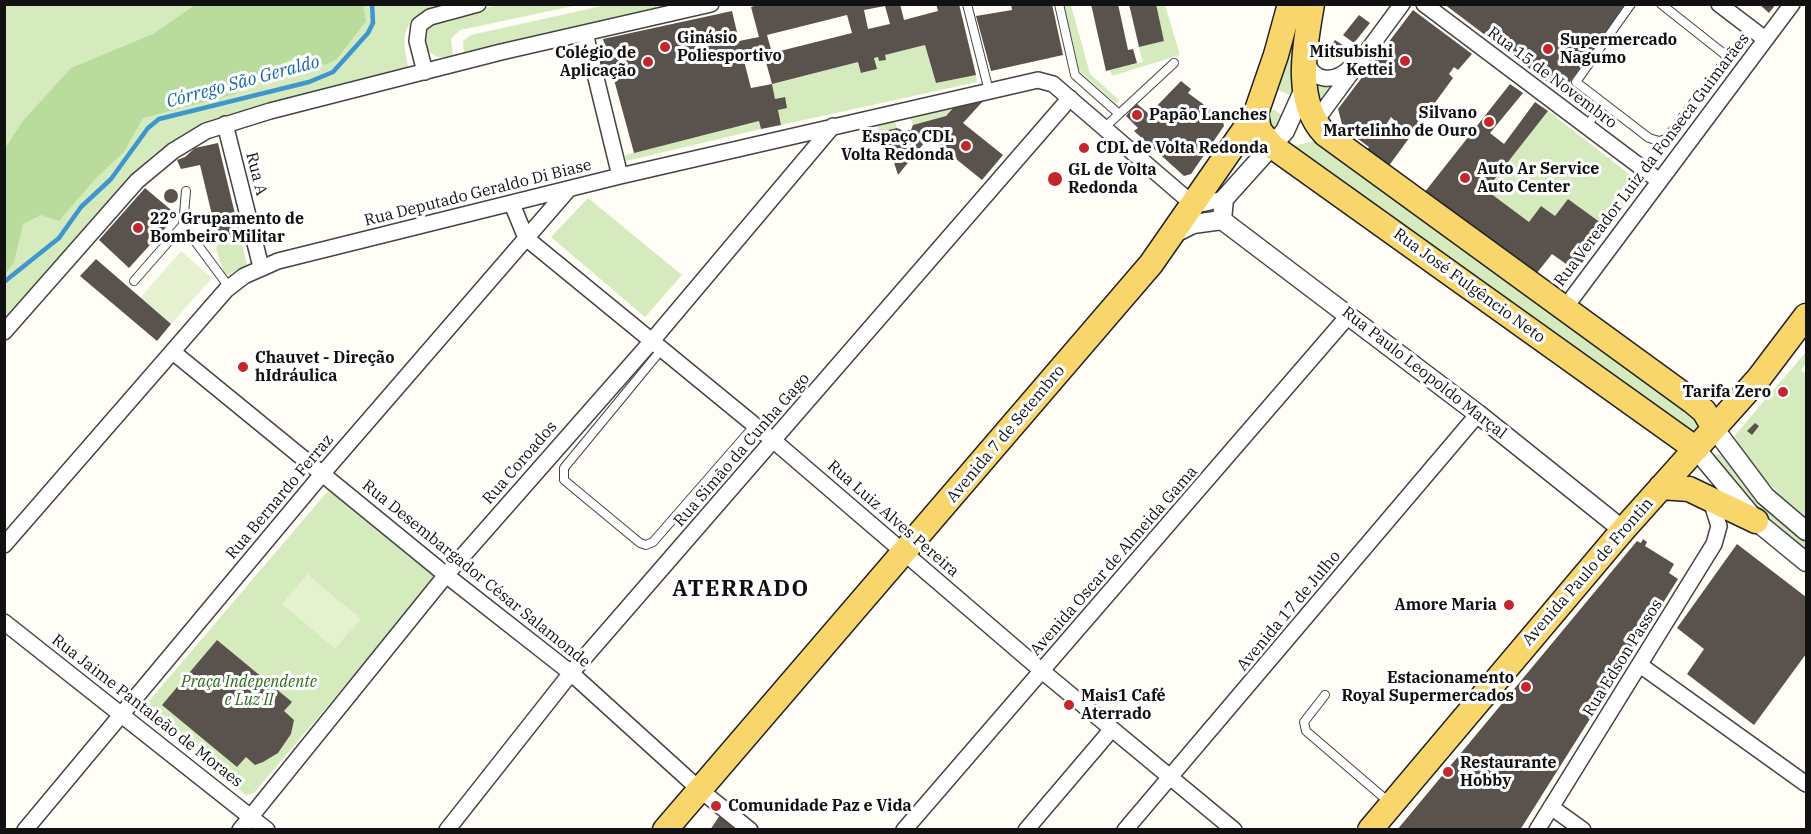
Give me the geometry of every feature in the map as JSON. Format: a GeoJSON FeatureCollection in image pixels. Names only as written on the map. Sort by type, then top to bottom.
{"type":"FeatureCollection","features":[{"type":"Feature","properties":{"kind":"main road","name":"Avenida 7 de Setembro"},"geometry":{"type":"LineString","coordinates":[[665,830],[905,554],[1166,244],[1192,202],[1256,112],[1276,55],[1290,4]]}},
{"type":"Feature","properties":{"kind":"main road"},"geometry":{"type":"LineString","coordinates":[[1312,4],[1305,57],[1304,90],[1315,122],[1329,138],[1699,406],[1708,416],[1714,428]]}},
{"type":"Feature","properties":{"kind":"main road","name":"Rua José Fulgêncio Neto"},"geometry":{"type":"LineString","coordinates":[[1256,112],[1259,130],[1272,146],[1696,449]]}},
{"type":"Feature","properties":{"kind":"main road","name":"Avenida Paulo de Frontin"},"geometry":{"type":"LineString","coordinates":[[1370,830],[1623,530],[1759,378],[1806,316]]}},
{"type":"Feature","properties":{"kind":"main road"},"geometry":{"type":"LineString","coordinates":[[1661,487],[1689,489],[1756,521]]}},
{"type":"Feature","properties":{"kind":"street"},"geometry":{"type":"LineString","coordinates":[[425,72],[417,41],[419,25],[430,17],[478,4]]}},
{"type":"Feature","properties":{"kind":"street"},"geometry":{"type":"LineString","coordinates":[[4,332],[147,171],[184,143],[225,124],[425,72],[711,4]]}},
{"type":"Feature","properties":{"kind":"street"},"geometry":{"type":"LineString","coordinates":[[1315,122],[1402,4]]}},
{"type":"Feature","properties":{"kind":"street","name":"Rua 15 de Novembro"},"geometry":{"type":"LineString","coordinates":[[1424,4],[1658,180]]}},
{"type":"Feature","properties":{"kind":"street"},"geometry":{"type":"LineString","coordinates":[[1719,4],[1765,39]]}},
{"type":"Feature","properties":{"kind":"street","name":"Rua Vereador Luiz da Fonseca Guimarães"},"geometry":{"type":"LineString","coordinates":[[1564,309],[1658,180],[1792,4]]}},
{"type":"Feature","properties":{"kind":"street"},"geometry":{"type":"LineString","coordinates":[[585,33],[620,176]]}},
{"type":"Feature","properties":{"kind":"street"},"geometry":{"type":"LineString","coordinates":[[1305,57],[1309,67],[1316,75],[1330,79],[1343,74],[1361,57]]}},
{"type":"Feature","properties":{"kind":"street","name":"Rua Deputado Geraldo Di Biase"},"geometry":{"type":"LineString","coordinates":[[4,545],[229,287],[261,267],[315,251],[567,191],[620,176],[989,91],[1042,80],[1053,84],[1070,98]]}},
{"type":"Feature","properties":{"kind":"street"},"geometry":{"type":"LineString","coordinates":[[1070,98],[1176,191],[1192,202],[1208,203],[1224,199],[1285,131],[1304,90]]}},
{"type":"Feature","properties":{"kind":"street","name":"Rua Simão da Cunha Gago"},"geometry":{"type":"LineString","coordinates":[[447,830],[571,673],[1070,98]]}},
{"type":"Feature","properties":{"kind":"street","name":"Rua A"},"geometry":{"type":"LineString","coordinates":[[225,124],[261,267]]}},
{"type":"Feature","properties":{"kind":"street","name":"Rua Coroados"},"geometry":{"type":"LineString","coordinates":[[240,830],[446,575],[656,345],[833,126]]}},
{"type":"Feature","properties":{"kind":"street","name":"Rua Bernardo Ferraz"},"geometry":{"type":"LineString","coordinates":[[25,830],[323,473],[567,191]]}},
{"type":"Feature","properties":{"kind":"street"},"geometry":{"type":"LineString","coordinates":[[1166,244],[1193,224],[1222,220],[1224,199]]}},
{"type":"Feature","properties":{"kind":"street"},"geometry":{"type":"LineString","coordinates":[[512,204],[526,238]]}},
{"type":"Feature","properties":{"kind":"street","name":"Rua Paulo Leopoldo Marçal"},"geometry":{"type":"LineString","coordinates":[[1222,220],[1478,414],[1623,530]]}},
{"type":"Feature","properties":{"kind":"street","name":"Rua Luiz Alves Pereira"},"geometry":{"type":"LineString","coordinates":[[526,238],[755,425],[1042,671],[1234,830]]}},
{"type":"Feature","properties":{"kind":"street","name":"Avenida Oscar de Almeida Gama"},"geometry":{"type":"LineString","coordinates":[[904,830],[1349,315]]}},
{"type":"Feature","properties":{"kind":"street","name":"Rua Desembargador César Salamonde"},"geometry":{"type":"LineString","coordinates":[[173,352],[446,575],[571,673],[699,789],[750,830]]}},
{"type":"Feature","properties":{"kind":"street","name":"Avenida 17 de Julho"},"geometry":{"type":"LineString","coordinates":[[1125,830],[1478,414]]}},
{"type":"Feature","properties":{"kind":"street"},"geometry":{"type":"LineString","coordinates":[[1714,428],[1764,496],[1806,531]]}},
{"type":"Feature","properties":{"kind":"street"},"geometry":{"type":"LineString","coordinates":[[1696,449],[1756,521],[1806,562]]}},
{"type":"Feature","properties":{"kind":"street","name":"Rua Edson Passos"},"geometry":{"type":"LineString","coordinates":[[1537,830],[1717,538],[1717,514],[1711,501]]}},
{"type":"Feature","properties":{"kind":"street","name":"Rua Jaime Pantaleão de Moraes"},"geometry":{"type":"LineString","coordinates":[[4,622],[267,830]]}},
{"type":"Feature","properties":{"kind":"street"},"geometry":{"type":"LineString","coordinates":[[1640,665],[1806,784]]}},
{"type":"Feature","properties":{"kind":"street"},"geometry":{"type":"LineString","coordinates":[[1026,830],[1112,729]]}},
{"type":"Feature","properties":{"kind":"street"},"geometry":{"type":"LineString","coordinates":[[1551,807],[1583,830]]}},
{"type":"Feature","properties":{"kind":"lane"},"geometry":{"type":"LineString","coordinates":[[967,4],[989,91]]}},
{"type":"Feature","properties":{"kind":"lane"},"geometry":{"type":"LineString","coordinates":[[1059,4],[1075,75],[1119,114]]}},
{"type":"Feature","properties":{"kind":"lane"},"geometry":{"type":"LineString","coordinates":[[1631,4],[1576,82],[1649,138],[1663,140],[1728,57],[1661,4]]}},
{"type":"Feature","properties":{"kind":"lane"},"geometry":{"type":"LineString","coordinates":[[1104,128],[1174,63]]}},
{"type":"Feature","properties":{"kind":"lane"},"geometry":{"type":"LineString","coordinates":[[1587,126],[1603,103]]}},
{"type":"Feature","properties":{"kind":"lane"},"geometry":{"type":"LineString","coordinates":[[134,281],[183,225],[186,191]]}},
{"type":"Feature","properties":{"kind":"lane"},"geometry":{"type":"LineString","coordinates":[[183,225],[229,287]]}},
{"type":"Feature","properties":{"kind":"lane"},"geometry":{"type":"LineString","coordinates":[[656,345],[564,468],[562,475],[564,480],[640,543],[646,545],[652,542],[755,425]]}},
{"type":"Feature","properties":{"kind":"lane"},"geometry":{"type":"LineString","coordinates":[[1325,695],[1304,723],[1306,731],[1391,804]]}},
{"type":"Feature","properties":{"kind":"green space"},"geometry":{"type":"Polygon","coordinates":[[[5,5],[445,5],[421,14],[408,27],[405,45],[409,70],[235,113],[186,132],[153,155],[123,185],[5,319],[5,5]]]}},
{"type":"Feature","properties":{"kind":"green space"},"geometry":{"type":"Polygon","coordinates":[[[195,5],[363,5],[366,21],[337,59],[325,65],[303,55],[283,63],[235,94],[143,118],[124,152],[96,178],[59,221],[41,215],[23,224],[14,262],[5,274],[5,148],[23,121],[71,68],[153,34],[195,5]]]}},
{"type":"Feature","properties":{"kind":"green space"},"geometry":{"type":"Polygon","coordinates":[[[497,5],[578,5],[460,30],[451,39],[453,56],[440,57],[428,50],[425,32],[438,20],[497,5]]]}},
{"type":"Feature","properties":{"kind":"green space"},"geometry":{"type":"Polygon","coordinates":[[[606,5],[674,5],[464,53],[463,41],[471,35],[606,5]]]}},
{"type":"Feature","properties":{"kind":"green space"},"geometry":{"type":"Polygon","coordinates":[[[1062,5],[1071,5],[1090,74],[1119,100],[1116,104],[1076,68],[1062,5]]]}},
{"type":"Feature","properties":{"kind":"green space"},"geometry":{"type":"Polygon","coordinates":[[[1156,5],[1165,5],[1180,55],[1112,76],[1110,70],[1143,62],[1139,47],[1164,41],[1156,5]]]}},
{"type":"Feature","properties":{"kind":"green space"},"geometry":{"type":"Polygon","coordinates":[[[1297,5],[1295,97],[1275,89],[1290,53],[1297,5]]]}},
{"type":"Feature","properties":{"kind":"green space"},"geometry":{"type":"Polygon","coordinates":[[[925,45],[936,83],[976,75],[977,82],[781,125],[778,110],[784,97],[775,99],[772,84],[858,62],[862,73],[877,69],[874,58],[878,57],[879,61],[885,60],[885,55],[925,45]]]}},
{"type":"Feature","properties":{"kind":"green space"},"geometry":{"type":"Polygon","coordinates":[[[1316,80],[1337,82],[1318,112],[1316,80]]]}},
{"type":"Feature","properties":{"kind":"green space"},"geometry":{"type":"Polygon","coordinates":[[[954,107],[946,116],[913,125],[910,117],[954,107]]]}},
{"type":"Feature","properties":{"kind":"green space"},"geometry":{"type":"Polygon","coordinates":[[[1275,110],[1283,116],[1276,129],[1273,130],[1265,116],[1268,111],[1275,110]]]}},
{"type":"Feature","properties":{"kind":"green space"},"geometry":{"type":"Polygon","coordinates":[[[1548,111],[1642,184],[1608,228],[1568,199],[1555,216],[1541,206],[1529,222],[1486,190],[1548,111]]]}},
{"type":"Feature","properties":{"kind":"green space"},"geometry":{"type":"Polygon","coordinates":[[[759,121],[761,129],[626,161],[625,155],[759,121]]]}},
{"type":"Feature","properties":{"kind":"green space"},"geometry":{"type":"Polygon","coordinates":[[[895,121],[897,128],[879,133],[877,125],[895,121]]]}},
{"type":"Feature","properties":{"kind":"green space"},"geometry":{"type":"Polygon","coordinates":[[[1322,139],[1697,414],[1699,428],[1693,435],[1289,147],[1322,139]]]}},
{"type":"Feature","properties":{"kind":"green space"},"geometry":{"type":"Polygon","coordinates":[[[588,198],[682,275],[645,317],[551,237],[588,198]]]}},
{"type":"Feature","properties":{"kind":"green space"},"geometry":{"type":"Polygon","coordinates":[[[240,235],[247,265],[225,276],[216,249],[218,240],[240,235]]]}},
{"type":"Feature","properties":{"kind":"green space"},"geometry":{"type":"Polygon","coordinates":[[[181,251],[212,278],[171,324],[140,298],[181,251]]]}},
{"type":"Feature","properties":{"kind":"green space"},"geometry":{"type":"Polygon","coordinates":[[[1806,352],[1806,364],[1801,370],[1806,374],[1806,517],[1755,468],[1739,446],[1735,435],[1806,352]]]}},
{"type":"Feature","properties":{"kind":"green space"},"geometry":{"type":"Polygon","coordinates":[[[1714,454],[1721,455],[1759,502],[1806,542],[1806,565],[1708,457],[1714,454]]]}},
{"type":"Feature","properties":{"kind":"green space","name":"Praça Independente e Luz II"},"geometry":{"type":"Polygon","coordinates":[[[337,490],[436,571],[434,580],[254,793],[246,795],[148,717],[145,709],[149,701],[327,492],[337,490]]]}},
{"type":"Feature","properties":{"kind":"green space"},"geometry":{"type":"Polygon","coordinates":[[[307,574],[361,619],[335,649],[282,604],[307,574]]]}},
{"type":"Feature","properties":{"kind":"building"},"geometry":{"type":"Polygon","coordinates":[[[760,4],[900,4],[904,20],[938,11],[936,4],[959,4],[976,75],[936,83],[925,45],[885,55],[886,60],[879,61],[878,57],[874,58],[877,69],[861,73],[858,62],[772,84],[775,99],[785,97],[787,108],[778,110],[781,125],[761,129],[759,121],[634,153],[613,76],[604,77],[599,57],[608,56],[603,39],[732,11],[739,41],[759,37],[751,7],[760,4]],[[885,6],[864,10],[868,29],[890,24],[885,6]],[[847,15],[767,35],[772,53],[852,33],[847,15]],[[764,55],[744,61],[751,88],[772,84],[764,55]]]}},
{"type":"Feature","properties":{"kind":"building"},"geometry":{"type":"Polygon","coordinates":[[[1011,4],[1052,4],[1063,55],[991,71],[976,16],[1012,10],[1011,4]]]}},
{"type":"Feature","properties":{"kind":"building"},"geometry":{"type":"Polygon","coordinates":[[[1091,4],[1118,4],[1128,50],[1133,49],[1137,63],[1106,71],[1091,4]]]}},
{"type":"Feature","properties":{"kind":"building"},"geometry":{"type":"Polygon","coordinates":[[[1129,4],[1156,4],[1164,41],[1139,47],[1129,4]]]}},
{"type":"Feature","properties":{"kind":"building","name":"Supermercado Nagumo"},"geometry":{"type":"Polygon","coordinates":[[[1444,4],[1626,4],[1562,93],[1444,4]]]}},
{"type":"Feature","properties":{"kind":"building"},"geometry":{"type":"Polygon","coordinates":[[[1759,4],[1776,4],[1769,13],[1759,4]]]}},
{"type":"Feature","properties":{"kind":"building","name":"Mitsubishi Kettei"},"geometry":{"type":"Polygon","coordinates":[[[1413,10],[1472,54],[1458,70],[1454,67],[1449,74],[1453,78],[1388,167],[1366,151],[1369,147],[1343,128],[1338,109],[1413,10]],[[1391,117],[1386,125],[1392,130],[1397,123],[1391,117]]]}},
{"type":"Feature","properties":{"kind":"building"},"geometry":{"type":"Polygon","coordinates":[[[1359,15],[1370,23],[1354,43],[1343,35],[1359,15]]]}},
{"type":"Feature","properties":{"kind":"building"},"geometry":{"type":"Polygon","coordinates":[[[1335,40],[1349,49],[1344,56],[1330,47],[1335,40]]]}},
{"type":"Feature","properties":{"kind":"building"},"geometry":{"type":"Polygon","coordinates":[[[1181,81],[1191,89],[1188,93],[1222,118],[1224,126],[1191,174],[1184,176],[1134,131],[1138,128],[1126,116],[1136,103],[1149,114],[1181,81]]]}},
{"type":"Feature","properties":{"kind":"building"},"geometry":{"type":"Polygon","coordinates":[[[1510,84],[1523,93],[1490,133],[1504,144],[1535,102],[1548,111],[1486,190],[1529,222],[1541,206],[1555,216],[1568,199],[1608,228],[1576,271],[1552,254],[1536,274],[1424,193],[1510,84]]]}},
{"type":"Feature","properties":{"kind":"building","name":"Espaço CDL Volta Redonda"},"geometry":{"type":"Polygon","coordinates":[[[984,100],[963,123],[1003,155],[982,180],[929,137],[898,175],[884,131],[897,128],[904,131],[911,130],[913,125],[946,116],[954,107],[984,100]]]}},
{"type":"Feature","properties":{"kind":"building"},"geometry":{"type":"Polygon","coordinates":[[[218,143],[240,235],[218,240],[200,165],[181,169],[177,160],[185,157],[195,148],[218,143]]]}},
{"type":"Feature","properties":{"kind":"building","name":"22° Grupamento de Bombeiro Militar"},"geometry":{"type":"Polygon","coordinates":[[[145,188],[177,215],[129,268],[99,240],[145,188]]]}},
{"type":"Feature","properties":{"kind":"building"},"geometry":{"type":"Polygon","coordinates":[[[171,189],[176,191],[178,196],[176,201],[171,203],[166,201],[164,196],[166,191],[171,189]]]}},
{"type":"Feature","properties":{"kind":"building"},"geometry":{"type":"Polygon","coordinates":[[[96,259],[171,324],[157,341],[80,276],[96,259]]]}},
{"type":"Feature","properties":{"kind":"building"},"geometry":{"type":"Polygon","coordinates":[[[1755,423],[1759,426],[1752,435],[1747,431],[1755,423]]]}},
{"type":"Feature","properties":{"kind":"building"},"geometry":{"type":"Polygon","coordinates":[[[1643,539],[1647,542],[1645,546],[1674,564],[1669,573],[1678,579],[1520,830],[1397,830],[1637,541],[1641,543],[1643,539]]]}},
{"type":"Feature","properties":{"kind":"building"},"geometry":{"type":"Polygon","coordinates":[[[1737,544],[1806,597],[1806,654],[1754,725],[1687,674],[1704,649],[1677,628],[1737,544]]]}},
{"type":"Feature","properties":{"kind":"building"},"geometry":{"type":"Polygon","coordinates":[[[217,640],[292,702],[284,711],[294,720],[291,734],[278,753],[255,765],[246,757],[237,767],[162,705],[217,640]]]}},
{"type":"Feature","properties":{"kind":"building"},"geometry":{"type":"Polygon","coordinates":[[[724,809],[741,830],[710,830],[724,809]]]}},
{"type":"Feature","properties":{"kind":"waterway","name":"Córrego São Geraldo"},"geometry":{"type":"LineString","coordinates":[[4,282],[59,238],[81,207],[111,179],[148,128],[159,119],[309,82],[333,72],[368,33],[373,23],[372,4]]}},
{"type":"Feature","properties":{"kind":"place","name":"Ginásio Poliesportivo"},"geometry":{"type":"Point","coordinates":[665,47]}},
{"type":"Feature","properties":{"kind":"place","name":"Supermercado Nagumo"},"geometry":{"type":"Point","coordinates":[1548,49]}},
{"type":"Feature","properties":{"kind":"place","name":"Mitsubishi Kettei"},"geometry":{"type":"Point","coordinates":[1405,61]}},
{"type":"Feature","properties":{"kind":"place","name":"Colégio de Aplicação"},"geometry":{"type":"Point","coordinates":[648,62]}},
{"type":"Feature","properties":{"kind":"place","name":"Papão Lanches"},"geometry":{"type":"Point","coordinates":[1137,115]}},
{"type":"Feature","properties":{"kind":"place","name":"Silvano Martelinho de Ouro"},"geometry":{"type":"Point","coordinates":[1489,122]}},
{"type":"Feature","properties":{"kind":"place","name":"Espaço CDL Volta Redonda"},"geometry":{"type":"Point","coordinates":[966,146]}},
{"type":"Feature","properties":{"kind":"place","name":"CDL de Volta Redonda"},"geometry":{"type":"Point","coordinates":[1084,148]}},
{"type":"Feature","properties":{"kind":"place","name":"Auto Ar Service Auto Center"},"geometry":{"type":"Point","coordinates":[1465,178]}},
{"type":"Feature","properties":{"kind":"place","name":"GL de Volta Redonda"},"geometry":{"type":"Point","coordinates":[1055,179]}},
{"type":"Feature","properties":{"kind":"place","name":"22° Grupamento de Bombeiro Militar"},"geometry":{"type":"Point","coordinates":[138,228]}},
{"type":"Feature","properties":{"kind":"place","name":"Chauvet - Direção hIdráulica"},"geometry":{"type":"Point","coordinates":[243,367]}},
{"type":"Feature","properties":{"kind":"place","name":"Tarifa Zero"},"geometry":{"type":"Point","coordinates":[1783,392]}},
{"type":"Feature","properties":{"kind":"place","name":"Amore Maria"},"geometry":{"type":"Point","coordinates":[1509,605]}},
{"type":"Feature","properties":{"kind":"place","name":"Estacionamento Royal Supermercados"},"geometry":{"type":"Point","coordinates":[1526,687]}},
{"type":"Feature","properties":{"kind":"place","name":"Mais1 Café Aterrado"},"geometry":{"type":"Point","coordinates":[1069,705]}},
{"type":"Feature","properties":{"kind":"place","name":"Restaurante Hobby"},"geometry":{"type":"Point","coordinates":[1448,772]}},
{"type":"Feature","properties":{"kind":"place","name":"Comunidade Paz e Vida"},"geometry":{"type":"Point","coordinates":[716,806]}},
{"type":"Feature","properties":{"kind":"district","name":"ATERRADO"},"geometry":{"type":"Point","coordinates":[741,590]}}]}
